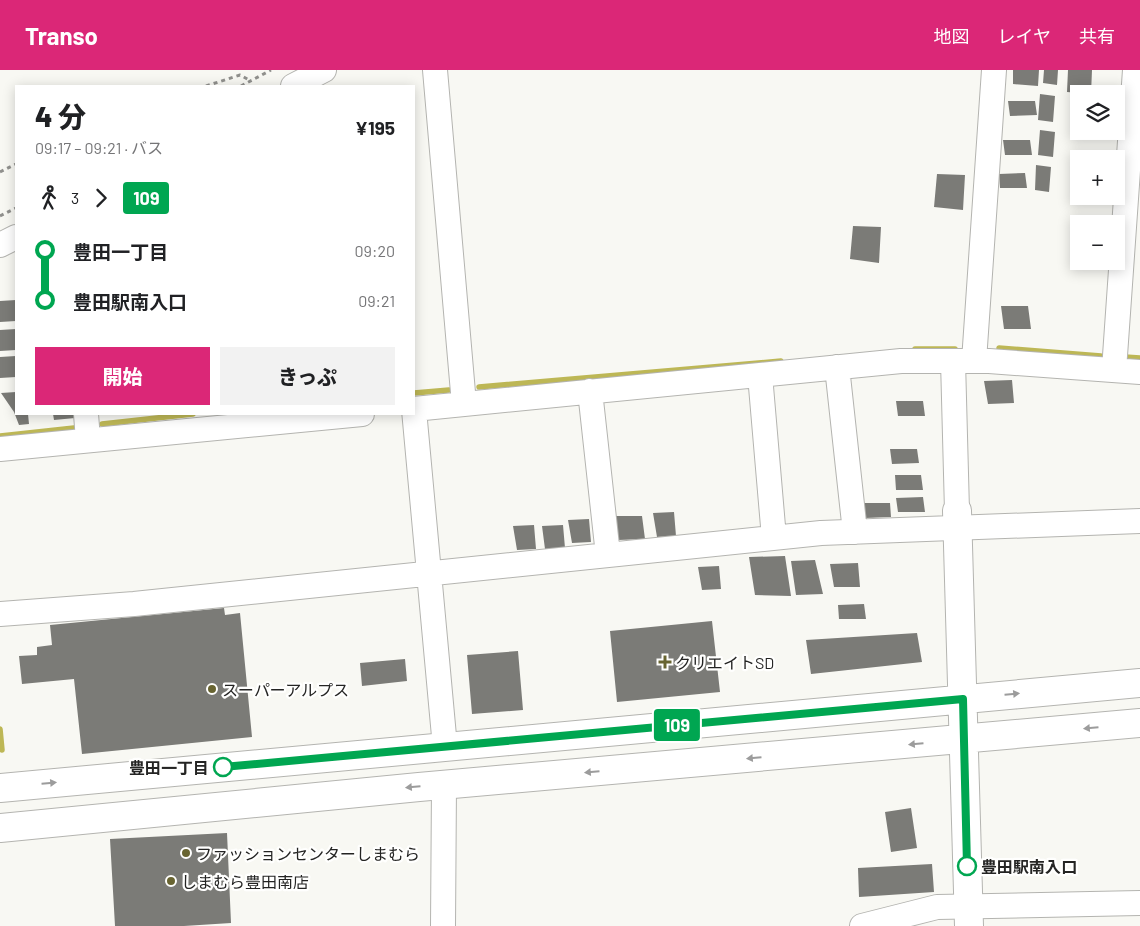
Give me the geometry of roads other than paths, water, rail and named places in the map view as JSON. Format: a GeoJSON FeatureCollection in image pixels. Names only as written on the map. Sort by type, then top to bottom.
{"type":"FeatureCollection","features":[{"type":"Feature","properties":{"kind":"street"},"geometry":{"type":"LineString","coordinates":[[435,70],[464,404]]}},
{"type":"Feature","properties":{"kind":"street"},"geometry":{"type":"LineString","coordinates":[[968,916],[965,740],[957,520],[963,361],[994,70]]}},
{"type":"Feature","properties":{"kind":"street"},"geometry":{"type":"LineString","coordinates":[[1114,370],[1133,220],[1135,70]]}},
{"type":"Feature","properties":{"kind":"street"},"geometry":{"type":"LineString","coordinates":[[296,85],[320,76]]}},
{"type":"Feature","properties":{"kind":"street"},"geometry":{"type":"LineString","coordinates":[[0,245],[15,238]]}},
{"type":"Feature","properties":{"kind":"street"},"geometry":{"type":"LineString","coordinates":[[415,409],[901,362],[963,361],[1140,372]]}},
{"type":"Feature","properties":{"kind":"street"},"geometry":{"type":"LineString","coordinates":[[837,367],[855,532]]}},
{"type":"Feature","properties":{"kind":"street"},"geometry":{"type":"LineString","coordinates":[[760,375],[774,538]]}},
{"type":"Feature","properties":{"kind":"street"},"geometry":{"type":"LineString","coordinates":[[590,392],[608,555]]}},
{"type":"Feature","properties":{"kind":"street"},"geometry":{"type":"LineString","coordinates":[[86,415],[88,440]]}},
{"type":"Feature","properties":{"kind":"street"},"geometry":{"type":"LineString","coordinates":[[0,449],[88,440],[218,421],[335,415]]}},
{"type":"Feature","properties":{"kind":"street"},"geometry":{"type":"LineString","coordinates":[[415,415],[444,747]]}},
{"type":"Feature","properties":{"kind":"street"},"geometry":{"type":"LineString","coordinates":[[0,614],[134,604],[774,538],[855,532],[957,520],[1140,521]]}},
{"type":"Feature","properties":{"kind":"street"},"geometry":{"type":"LineString","coordinates":[[0,788],[1140,683]]}},
{"type":"Feature","properties":{"kind":"street"},"geometry":{"type":"LineString","coordinates":[[0,828],[444,785],[1140,723]]}},
{"type":"Feature","properties":{"kind":"street"},"geometry":{"type":"LineString","coordinates":[[443,926],[444,785]]}},
{"type":"Feature","properties":{"kind":"street"},"geometry":{"type":"LineString","coordinates":[[862,926],[937,907],[968,916],[1140,903]]}},
{"type":"Feature","properties":{"kind":"waterway"},"geometry":{"type":"LineString","coordinates":[[999,348],[1101,356]]}},
{"type":"Feature","properties":{"kind":"waterway"},"geometry":{"type":"LineString","coordinates":[[915,349],[955,349]]}},
{"type":"Feature","properties":{"kind":"waterway"},"geometry":{"type":"LineString","coordinates":[[1125,357],[1140,358]]}},
{"type":"Feature","properties":{"kind":"waterway"},"geometry":{"type":"LineString","coordinates":[[479,387],[781,361]]}},
{"type":"Feature","properties":{"kind":"waterway"},"geometry":{"type":"LineString","coordinates":[[415,393],[449,390]]}},
{"type":"Feature","properties":{"kind":"waterway"},"geometry":{"type":"LineString","coordinates":[[102,424],[184,415]]}},
{"type":"Feature","properties":{"kind":"waterway"},"geometry":{"type":"LineString","coordinates":[[0,436],[74,428]]}},
{"type":"Feature","properties":{"kind":"waterway"},"geometry":{"type":"LineString","coordinates":[[0,729],[2,750]]}},
{"type":"Feature","properties":{"kind":"place","name":"クリエイトSD"},"geometry":{"type":"Point","coordinates":[665,662]}},
{"type":"Feature","properties":{"kind":"place","name":"スーパーアルプス"},"geometry":{"type":"Point","coordinates":[212,689]}},
{"type":"Feature","properties":{"kind":"place","name":"豊田一丁目"},"geometry":{"type":"Point","coordinates":[223,767]}},
{"type":"Feature","properties":{"kind":"place","name":"ファッションセンターしまむら"},"geometry":{"type":"Point","coordinates":[186,853]}},
{"type":"Feature","properties":{"kind":"place","name":"豊田駅南入口"},"geometry":{"type":"Point","coordinates":[967,866]}},
{"type":"Feature","properties":{"kind":"place","name":"しまむら豊田南店"},"geometry":{"type":"Point","coordinates":[171,881]}}]}
